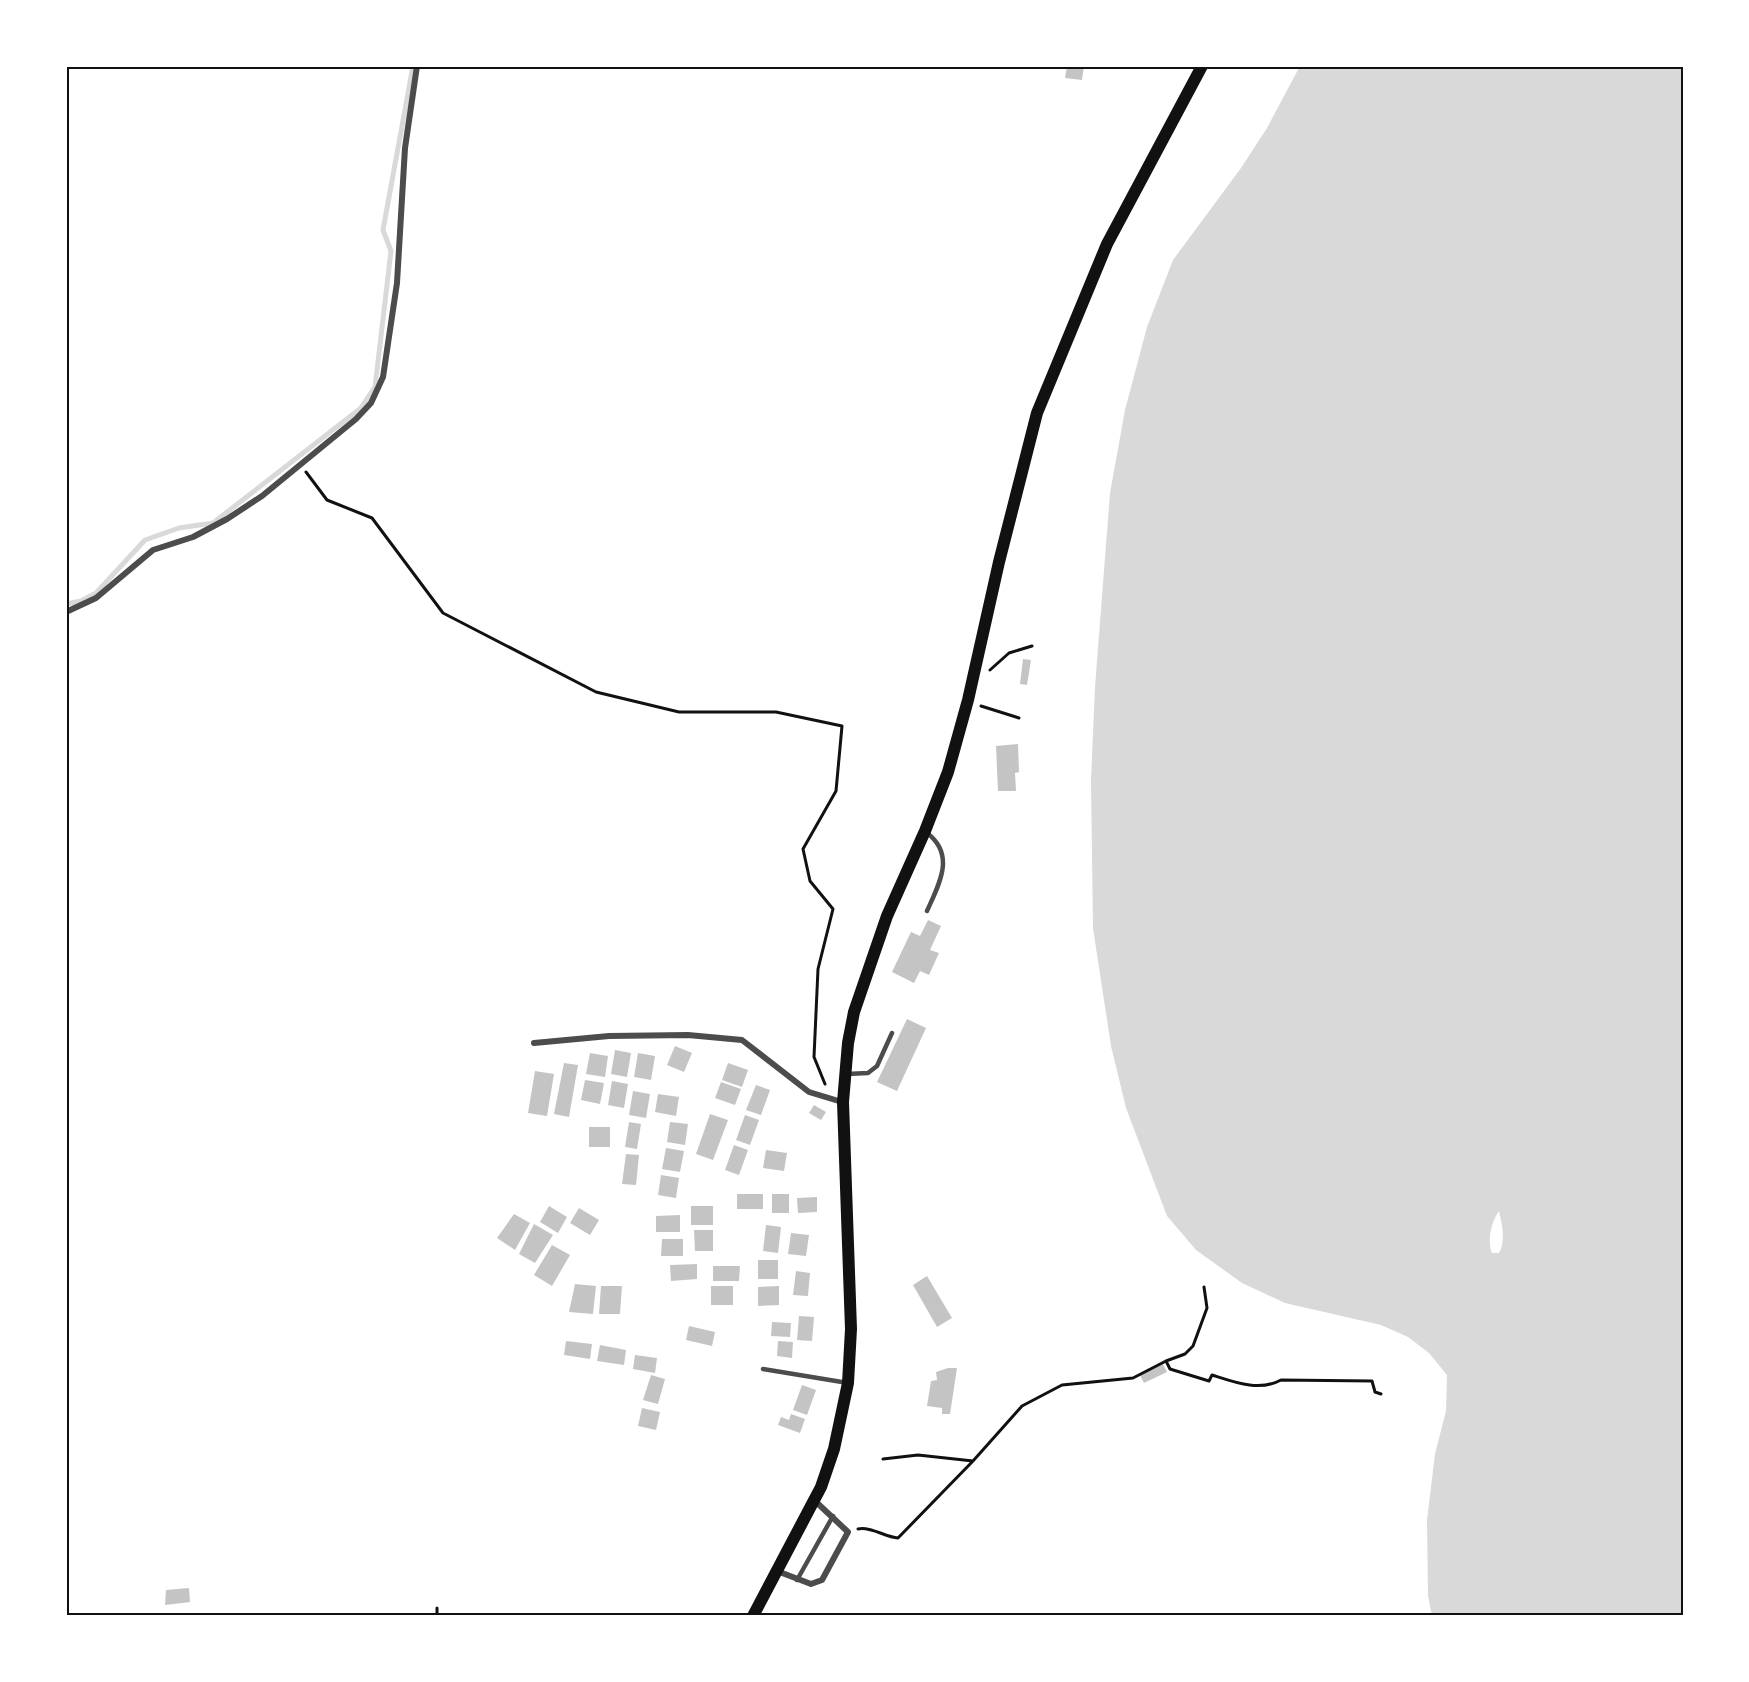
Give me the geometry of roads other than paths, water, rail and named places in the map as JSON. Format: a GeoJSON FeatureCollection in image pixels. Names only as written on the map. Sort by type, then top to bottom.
{"type":"FeatureCollection","features":[{"type":"Feature","properties":{"kind":"main road"},"geometry":{"type":"LineString","coordinates":[[753,1616],[814,1500],[834,1449],[848,1383],[850,1329],[837,1101],[844,1074],[854,1012],[887,916],[925,831],[948,772],[968,700],[999,562],[1037,413],[1107,244],[1202,66]]}},
{"type":"Feature","properties":{"kind":"street"},"geometry":{"type":"LineString","coordinates":[[66,612],[96,598],[153,550],[193,537],[227,519],[262,496],[356,419],[371,403],[383,377],[397,283],[405,148],[417,66]]}},
{"type":"Feature","properties":{"kind":"street"},"geometry":{"type":"LineString","coordinates":[[534,1043],[609,1036],[688,1035],[742,1040],[808,1092],[837,1101]]}},
{"type":"Feature","properties":{"kind":"street"},"geometry":{"type":"LineString","coordinates":[[776,1571],[811,1584],[822,1581],[848,1532],[814,1500]]}},
{"type":"Feature","properties":{"kind":"lane"},"geometry":{"type":"LineString","coordinates":[[925,831],[937,841],[944,865],[942,878],[927,911]]}},
{"type":"Feature","properties":{"kind":"lane"},"geometry":{"type":"LineString","coordinates":[[844,1074],[868,1073],[877,1066],[892,1033]]}},
{"type":"Feature","properties":{"kind":"lane"},"geometry":{"type":"LineString","coordinates":[[763,1369],[848,1383]]}},
{"type":"Feature","properties":{"kind":"lane"},"geometry":{"type":"LineString","coordinates":[[797,1580],[833,1516]]}},
{"type":"Feature","properties":{"kind":"waterway"},"geometry":{"type":"LineString","coordinates":[[66,604],[81,601],[96,593],[145,540],[179,528],[213,523],[361,408],[375,387],[391,251],[383,230],[413,66]]}}]}
